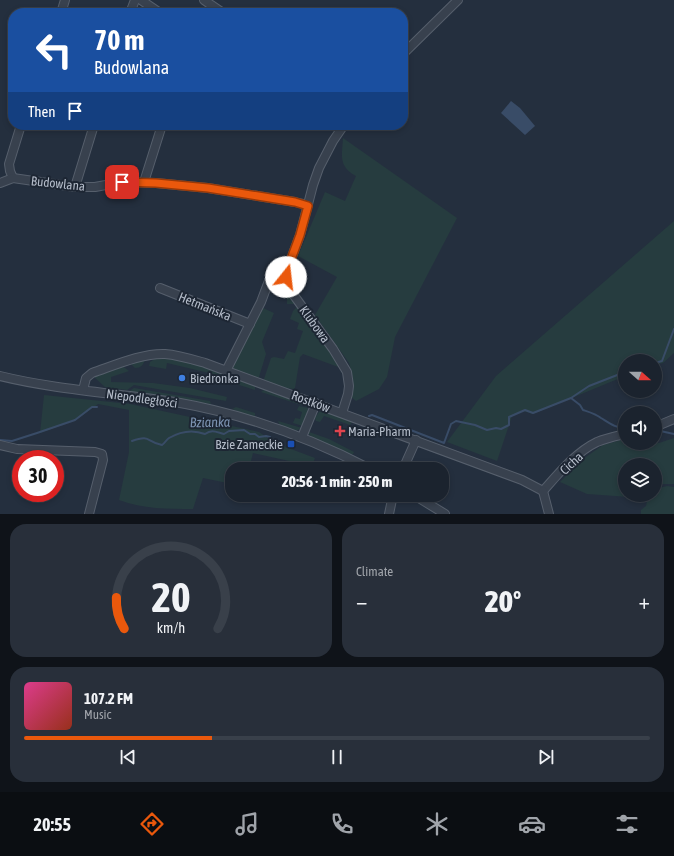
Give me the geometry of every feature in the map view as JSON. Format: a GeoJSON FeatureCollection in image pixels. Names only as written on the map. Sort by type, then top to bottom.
{"type":"FeatureCollection","features":[{"type":"Feature","properties":{"kind":"street"},"geometry":{"type":"LineString","coordinates":[[141,0],[153,8]]}},
{"type":"Feature","properties":{"kind":"street"},"geometry":{"type":"LineString","coordinates":[[204,0],[215,8]]}},
{"type":"Feature","properties":{"kind":"street"},"geometry":{"type":"LineString","coordinates":[[408,49],[458,0]]}},
{"type":"Feature","properties":{"kind":"street"},"geometry":{"type":"LineString","coordinates":[[13,178],[9,164],[19,130]]}},
{"type":"Feature","properties":{"kind":"street"},"geometry":{"type":"LineString","coordinates":[[75,187],[92,130]]}},
{"type":"Feature","properties":{"kind":"street"},"geometry":{"type":"LineString","coordinates":[[144,182],[160,130]]}},
{"type":"Feature","properties":{"kind":"street","name":"Klubowa"},"geometry":{"type":"LineString","coordinates":[[341,130],[333,141],[313,185],[300,235],[287,270],[287,284],[333,349],[347,372],[349,386],[342,413]]}},
{"type":"Feature","properties":{"kind":"street","name":"Budowlana"},"geometry":{"type":"LineString","coordinates":[[0,184],[13,178],[75,187],[95,187],[122,182],[144,182],[208,188],[295,202],[308,206]]}},
{"type":"Feature","properties":{"kind":"street"},"geometry":{"type":"LineString","coordinates":[[226,371],[261,302],[275,268],[280,267],[287,270]]}},
{"type":"Feature","properties":{"kind":"street","name":"Hetmańska"},"geometry":{"type":"LineString","coordinates":[[160,288],[250,324]]}},
{"type":"Feature","properties":{"kind":"street","name":"Rostków"},"geometry":{"type":"LineString","coordinates":[[83,390],[86,378],[92,373],[150,355],[163,354],[183,357],[316,403],[416,440],[522,480],[544,491]]}},
{"type":"Feature","properties":{"kind":"street","name":"Niepodległości"},"geometry":{"type":"LineString","coordinates":[[0,376],[83,390],[175,402],[202,408],[256,422],[302,438],[355,462]]}},
{"type":"Feature","properties":{"kind":"street"},"geometry":{"type":"LineString","coordinates":[[302,438],[316,403]]}},
{"type":"Feature","properties":{"kind":"street"},"geometry":{"type":"LineString","coordinates":[[662,424],[674,419]]}},
{"type":"Feature","properties":{"kind":"street","name":"Cicha"},"geometry":{"type":"LineString","coordinates":[[544,491],[572,460],[589,447],[598,441],[618,436]]}},
{"type":"Feature","properties":{"kind":"street"},"geometry":{"type":"LineString","coordinates":[[406,462],[416,440]]}},
{"type":"Feature","properties":{"kind":"street"},"geometry":{"type":"LineString","coordinates":[[0,445],[17,449],[95,452],[102,454],[103,460],[89,514]]}},
{"type":"Feature","properties":{"kind":"street"},"geometry":{"type":"LineString","coordinates":[[544,491],[549,514]]}},
{"type":"Feature","properties":{"kind":"street"},"geometry":{"type":"LineString","coordinates":[[389,514],[392,502]]}},
{"type":"Feature","properties":{"kind":"street"},"geometry":{"type":"LineString","coordinates":[[425,502],[445,514]]}},
{"type":"Feature","properties":{"kind":"green space"},"geometry":{"type":"Polygon","coordinates":[[[343,138],[457,218],[395,337],[387,377],[379,389],[356,401],[351,397],[353,378],[349,363],[315,315],[337,277],[298,256],[325,192],[345,201],[356,176],[346,168],[342,160],[343,138]]]}},
{"type":"Feature","properties":{"kind":"green space"},"geometry":{"type":"Polygon","coordinates":[[[674,221],[674,353],[663,363],[662,354],[618,354],[618,379],[533,414],[523,411],[512,416],[497,461],[447,442],[496,376],[674,221]]]}},
{"type":"Feature","properties":{"kind":"green space"},"geometry":{"type":"Polygon","coordinates":[[[278,268],[282,273],[284,285],[295,302],[294,304],[287,304],[287,299],[269,287],[278,268]]]}},
{"type":"Feature","properties":{"kind":"green space"},"geometry":{"type":"Polygon","coordinates":[[[261,307],[274,313],[262,342],[266,354],[259,377],[257,378],[233,369],[231,366],[261,307]]]}},
{"type":"Feature","properties":{"kind":"green space"},"geometry":{"type":"Polygon","coordinates":[[[297,307],[322,338],[341,368],[303,354],[300,357],[294,389],[279,387],[264,381],[264,379],[271,358],[274,357],[284,359],[288,351],[295,353],[303,331],[297,329],[299,323],[290,319],[293,311],[297,307]]]}},
{"type":"Feature","properties":{"kind":"green space"},"geometry":{"type":"Polygon","coordinates":[[[158,357],[183,359],[216,371],[233,379],[235,383],[233,381],[209,375],[209,373],[167,363],[166,369],[149,366],[150,362],[158,357]]]}},
{"type":"Feature","properties":{"kind":"green space"},"geometry":{"type":"Polygon","coordinates":[[[145,360],[142,366],[139,367],[135,368],[130,363],[145,360]]]}},
{"type":"Feature","properties":{"kind":"green space"},"geometry":{"type":"Polygon","coordinates":[[[123,367],[129,371],[111,377],[111,382],[153,383],[190,388],[227,397],[226,401],[134,385],[127,390],[105,387],[93,376],[123,367]]]}},
{"type":"Feature","properties":{"kind":"green space"},"geometry":{"type":"Polygon","coordinates":[[[234,379],[255,385],[255,390],[236,384],[234,379]]]}},
{"type":"Feature","properties":{"kind":"green space"},"geometry":{"type":"Polygon","coordinates":[[[134,388],[210,401],[211,404],[128,392],[134,388]]]}},
{"type":"Feature","properties":{"kind":"green space"},"geometry":{"type":"Polygon","coordinates":[[[265,389],[306,404],[307,407],[261,392],[265,389]]]}},
{"type":"Feature","properties":{"kind":"green space"},"geometry":{"type":"Polygon","coordinates":[[[44,395],[130,404],[259,432],[275,443],[315,458],[314,462],[294,462],[253,453],[251,462],[225,462],[225,483],[203,478],[193,509],[165,509],[146,507],[119,500],[129,452],[129,410],[98,404],[76,420],[40,433],[44,395]]]}},
{"type":"Feature","properties":{"kind":"green space"},"geometry":{"type":"Polygon","coordinates":[[[299,406],[308,408],[303,426],[293,423],[295,418],[300,419],[302,412],[297,410],[299,406]]]}},
{"type":"Feature","properties":{"kind":"green space"},"geometry":{"type":"Polygon","coordinates":[[[236,407],[255,413],[255,418],[232,409],[236,407]]]}},
{"type":"Feature","properties":{"kind":"green space"},"geometry":{"type":"Polygon","coordinates":[[[327,410],[353,420],[350,425],[324,416],[320,422],[316,421],[315,418],[319,412],[327,410]]]}},
{"type":"Feature","properties":{"kind":"green space"},"geometry":{"type":"Polygon","coordinates":[[[278,421],[302,428],[296,431],[280,426],[278,421]]]}},
{"type":"Feature","properties":{"kind":"green space"},"geometry":{"type":"Polygon","coordinates":[[[309,432],[329,439],[354,452],[353,454],[348,454],[312,438],[309,432]]]}},
{"type":"Feature","properties":{"kind":"green space"},"geometry":{"type":"Polygon","coordinates":[[[674,438],[674,484],[662,484],[662,458],[618,458],[618,496],[587,494],[560,482],[583,459],[603,445],[618,441],[618,450],[662,450],[662,442],[674,438]]]}},
{"type":"Feature","properties":{"kind":"green space"},"geometry":{"type":"Polygon","coordinates":[[[662,487],[674,487],[674,514],[641,514],[641,510],[646,506],[647,502],[662,502],[662,487]]]}},
{"type":"Feature","properties":{"kind":"water"},"geometry":{"type":"Polygon","coordinates":[[[511,101],[520,108],[535,126],[525,135],[501,113],[511,101]]]}},
{"type":"Feature","properties":{"kind":"waterway"},"geometry":{"type":"LineString","coordinates":[[662,361],[674,329]]}},
{"type":"Feature","properties":{"kind":"waterway"},"geometry":{"type":"LineString","coordinates":[[571,398],[589,386],[618,375]]}},
{"type":"Feature","properties":{"kind":"waterway","name":"Bzianka"},"geometry":{"type":"LineString","coordinates":[[369,416],[372,415],[444,443],[451,424],[456,421],[475,425],[487,430],[496,428],[501,429],[509,425],[509,417],[525,410],[533,413],[571,398],[580,405],[583,410],[597,415],[609,423],[618,426]]}},
{"type":"Feature","properties":{"kind":"waterway","name":"Bzianka"},"geometry":{"type":"LineString","coordinates":[[0,440],[12,441],[37,433],[75,420],[92,407],[97,407]]}},
{"type":"Feature","properties":{"kind":"waterway","name":"Bzianka"},"geometry":{"type":"LineString","coordinates":[[132,441],[146,438],[162,445],[173,436],[182,432],[191,431],[205,434],[214,431],[224,434],[229,431],[244,430],[259,437],[270,437]]}},
{"type":"Feature","properties":{"kind":"waterway","name":"Bzianka"},"geometry":{"type":"LineString","coordinates":[[662,431],[674,434]]}},
{"type":"Feature","properties":{"kind":"place","name":"Biedronka"},"geometry":{"type":"Point","coordinates":[182,378]}},
{"type":"Feature","properties":{"kind":"place","name":"Maria-Pharm"},"geometry":{"type":"Point","coordinates":[340,431]}},
{"type":"Feature","properties":{"kind":"place","name":"Bzie Zameckie"},"geometry":{"type":"Point","coordinates":[291,444]}},
{"type":"Feature","properties":{"kind":"route"},"geometry":{"type":"LineString","coordinates":[[122,182],[156,183],[208,188],[295,202],[308,206],[286,277]]}}]}
